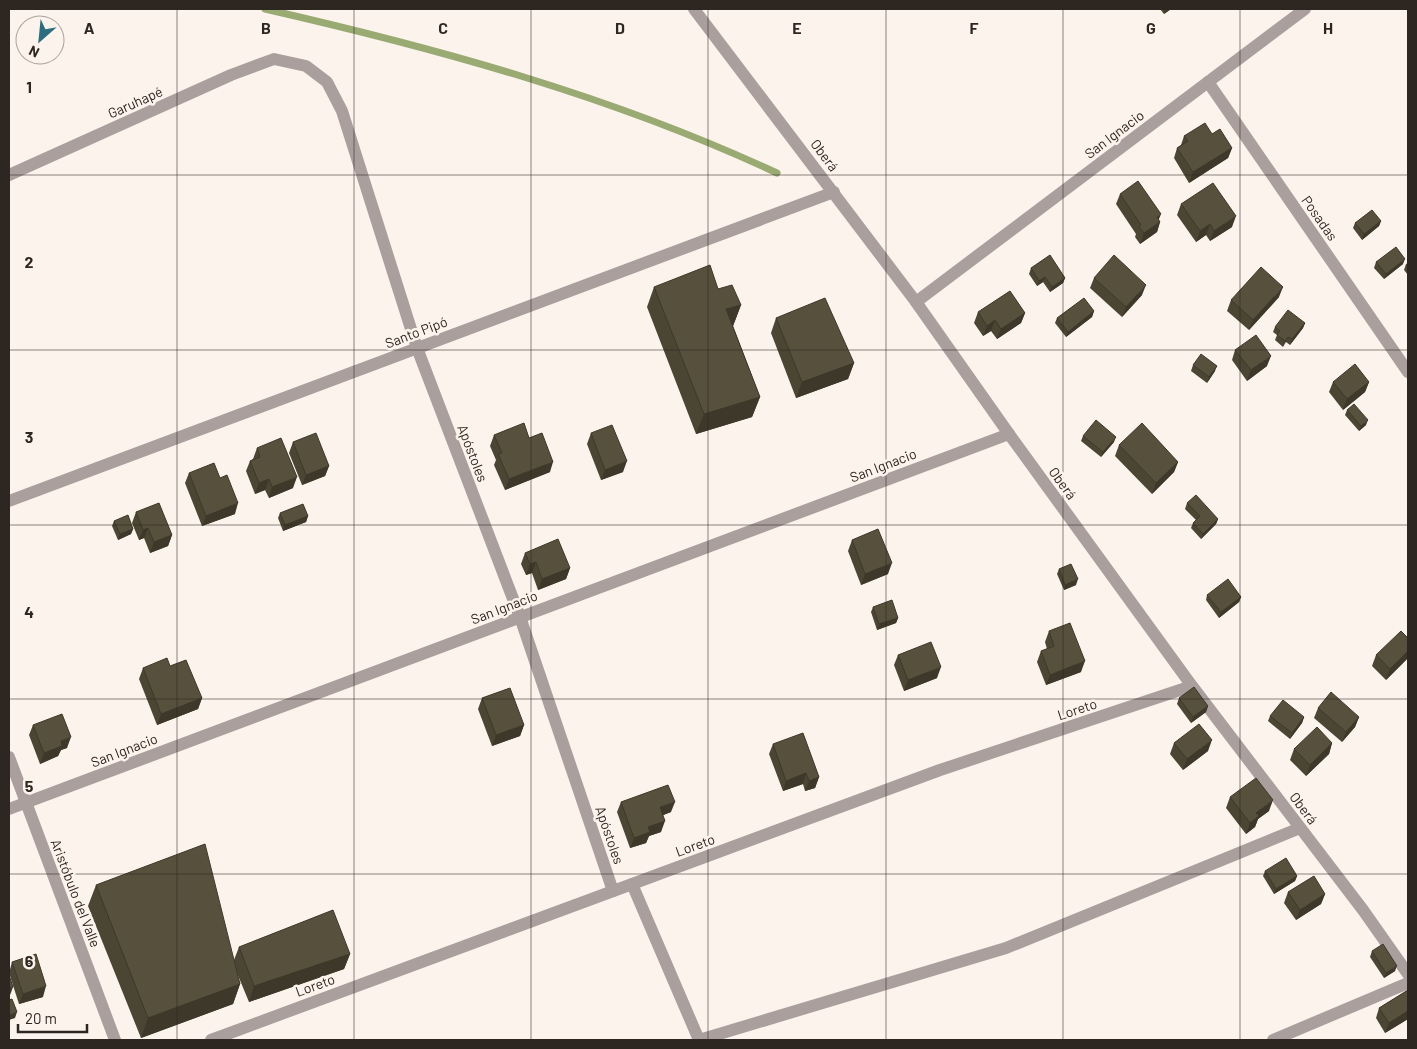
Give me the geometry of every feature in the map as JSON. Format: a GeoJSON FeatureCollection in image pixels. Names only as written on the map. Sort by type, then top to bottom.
{"type":"FeatureCollection","features":[{"type":"Feature","properties":{"kind":"street","name":"Oberá"},"geometry":{"type":"LineString","coordinates":[[694,9],[916,302],[1009,434],[1192,686],[1408,974]]}},
{"type":"Feature","properties":{"kind":"street","name":"San Ignacio"},"geometry":{"type":"LineString","coordinates":[[916,302],[1305,9]]}},
{"type":"Feature","properties":{"kind":"street","name":"Garuhapé"},"geometry":{"type":"LineString","coordinates":[[9,175],[231,76],[274,60]]}},
{"type":"Feature","properties":{"kind":"street","name":"Apóstoles"},"geometry":{"type":"LineString","coordinates":[[274,60],[306,66],[313,71],[327,82],[342,111],[417,348],[520,617],[613,891]]}},
{"type":"Feature","properties":{"kind":"street","name":"Posadas"},"geometry":{"type":"LineString","coordinates":[[1208,82],[1408,372]]}},
{"type":"Feature","properties":{"kind":"street","name":"Santo Pipó"},"geometry":{"type":"LineString","coordinates":[[9,501],[834,192]]}},
{"type":"Feature","properties":{"kind":"street","name":"San Ignacio"},"geometry":{"type":"LineString","coordinates":[[9,809],[1009,434]]}},
{"type":"Feature","properties":{"kind":"street","name":"Loreto"},"geometry":{"type":"LineString","coordinates":[[211,1040],[940,770],[1192,686]]}},
{"type":"Feature","properties":{"kind":"street","name":"Aristóbulo del Valle"},"geometry":{"type":"LineString","coordinates":[[9,757],[115,1040]]}},
{"type":"Feature","properties":{"kind":"street"},"geometry":{"type":"LineString","coordinates":[[632,884],[699,1040],[1006,948],[1300,828]]}},
{"type":"Feature","properties":{"kind":"street"},"geometry":{"type":"LineString","coordinates":[[1273,1040],[1408,983]]}},
{"type":"Feature","properties":{"kind":"building"},"geometry":{"type":"Polygon","coordinates":[[[1205,123],[1212,134],[1220,129],[1232,148],[1193,172],[1177,148],[1188,141],[1184,136],[1205,123]]]}},
{"type":"Feature","properties":{"kind":"building"},"geometry":{"type":"Polygon","coordinates":[[[1138,181],[1161,214],[1157,217],[1160,222],[1144,233],[1139,227],[1141,225],[1120,194],[1138,181]]]}},
{"type":"Feature","properties":{"kind":"building"},"geometry":{"type":"Polygon","coordinates":[[[1213,183],[1236,216],[1214,231],[1210,224],[1200,231],[1181,204],[1213,183]]]}},
{"type":"Feature","properties":{"kind":"building"},"geometry":{"type":"Polygon","coordinates":[[[1372,210],[1381,221],[1364,234],[1355,223],[1372,210]]]}},
{"type":"Feature","properties":{"kind":"building"},"geometry":{"type":"Polygon","coordinates":[[[1396,247],[1405,259],[1386,274],[1376,262],[1396,247]]]}},
{"type":"Feature","properties":{"kind":"building"},"geometry":{"type":"Polygon","coordinates":[[[1050,255],[1065,278],[1052,287],[1045,277],[1039,281],[1031,268],[1050,255]]]}},
{"type":"Feature","properties":{"kind":"building"},"geometry":{"type":"Polygon","coordinates":[[[1114,255],[1146,285],[1126,307],[1094,278],[1114,255]]]}},
{"type":"Feature","properties":{"kind":"building"},"geometry":{"type":"Polygon","coordinates":[[[710,265],[718,289],[732,285],[741,305],[726,309],[760,397],[704,414],[654,287],[710,265]]]}},
{"type":"Feature","properties":{"kind":"building"},"geometry":{"type":"Polygon","coordinates":[[[1261,267],[1283,287],[1253,320],[1231,300],[1261,267]]]}},
{"type":"Feature","properties":{"kind":"building"},"geometry":{"type":"Polygon","coordinates":[[[1010,291],[1025,313],[1001,329],[995,320],[987,326],[978,312],[1010,291]]]}},
{"type":"Feature","properties":{"kind":"building"},"geometry":{"type":"Polygon","coordinates":[[[825,298],[854,363],[802,382],[776,318],[825,298]]]}},
{"type":"Feature","properties":{"kind":"building"},"geometry":{"type":"Polygon","coordinates":[[[1084,298],[1094,311],[1068,332],[1057,318],[1084,298]]]}},
{"type":"Feature","properties":{"kind":"building"},"geometry":{"type":"Polygon","coordinates":[[[1288,310],[1305,323],[1292,339],[1288,337],[1285,341],[1277,335],[1280,331],[1275,327],[1288,310]]]}},
{"type":"Feature","properties":{"kind":"building"},"geometry":{"type":"Polygon","coordinates":[[[1256,335],[1271,356],[1251,370],[1235,350],[1256,335]]]}},
{"type":"Feature","properties":{"kind":"building"},"geometry":{"type":"Polygon","coordinates":[[[1201,354],[1217,366],[1209,377],[1193,365],[1201,354]]]}},
{"type":"Feature","properties":{"kind":"building"},"geometry":{"type":"Polygon","coordinates":[[[1355,364],[1369,382],[1347,399],[1333,382],[1355,364]]]}},
{"type":"Feature","properties":{"kind":"building"},"geometry":{"type":"Polygon","coordinates":[[[1354,404],[1368,420],[1361,426],[1347,410],[1354,404]]]}},
{"type":"Feature","properties":{"kind":"building"},"geometry":{"type":"Polygon","coordinates":[[[1096,420],[1116,437],[1103,452],[1083,436],[1096,420]]]}},
{"type":"Feature","properties":{"kind":"building"},"geometry":{"type":"Polygon","coordinates":[[[524,423],[529,438],[542,433],[553,462],[509,479],[498,454],[502,453],[494,435],[524,423]]]}},
{"type":"Feature","properties":{"kind":"building"},"geometry":{"type":"Polygon","coordinates":[[[1142,423],[1178,462],[1156,483],[1119,445],[1142,423]]]}},
{"type":"Feature","properties":{"kind":"building"},"geometry":{"type":"Polygon","coordinates":[[[612,425],[627,461],[605,470],[591,433],[612,425]]]}},
{"type":"Feature","properties":{"kind":"building"},"geometry":{"type":"Polygon","coordinates":[[[316,433],[329,466],[306,475],[293,442],[316,433]]]}},
{"type":"Feature","properties":{"kind":"building"},"geometry":{"type":"Polygon","coordinates":[[[281,438],[297,477],[272,487],[269,479],[259,483],[250,461],[260,457],[257,448],[281,438]]]}},
{"type":"Feature","properties":{"kind":"building"},"geometry":{"type":"Polygon","coordinates":[[[214,463],[220,478],[227,475],[238,503],[206,516],[189,473],[214,463]]]}},
{"type":"Feature","properties":{"kind":"building"},"geometry":{"type":"Polygon","coordinates":[[[1196,495],[1218,519],[1203,534],[1193,523],[1200,516],[1187,503],[1196,495]]]}},
{"type":"Feature","properties":{"kind":"building"},"geometry":{"type":"Polygon","coordinates":[[[159,503],[172,535],[154,542],[148,528],[143,530],[136,512],[159,503]]]}},
{"type":"Feature","properties":{"kind":"building"},"geometry":{"type":"Polygon","coordinates":[[[303,504],[308,516],[285,525],[280,513],[303,504]]]}},
{"type":"Feature","properties":{"kind":"building"},"geometry":{"type":"Polygon","coordinates":[[[128,515],[133,529],[120,534],[114,521],[128,515]]]}},
{"type":"Feature","properties":{"kind":"building"},"geometry":{"type":"Polygon","coordinates":[[[878,529],[892,563],[865,574],[852,540],[878,529]]]}},
{"type":"Feature","properties":{"kind":"building"},"geometry":{"type":"Polygon","coordinates":[[[558,539],[570,568],[542,579],[536,562],[530,564],[525,553],[558,539]]]}},
{"type":"Feature","properties":{"kind":"building"},"geometry":{"type":"Polygon","coordinates":[[[1071,564],[1078,579],[1065,585],[1059,569],[1071,564]]]}},
{"type":"Feature","properties":{"kind":"building"},"geometry":{"type":"Polygon","coordinates":[[[1228,579],[1241,597],[1221,612],[1207,595],[1228,579]]]}},
{"type":"Feature","properties":{"kind":"building"},"geometry":{"type":"Polygon","coordinates":[[[892,600],[898,618],[879,624],[873,607],[892,600]]]}},
{"type":"Feature","properties":{"kind":"building"},"geometry":{"type":"Polygon","coordinates":[[[1070,623],[1085,661],[1050,675],[1041,651],[1054,646],[1049,631],[1070,623]]]}},
{"type":"Feature","properties":{"kind":"building"},"geometry":{"type":"Polygon","coordinates":[[[1401,631],[1408,638],[1408,651],[1390,669],[1376,655],[1401,631]]]}},
{"type":"Feature","properties":{"kind":"building"},"geometry":{"type":"Polygon","coordinates":[[[931,642],[941,667],[908,680],[898,655],[931,642]]]}},
{"type":"Feature","properties":{"kind":"building"},"geometry":{"type":"Polygon","coordinates":[[[167,658],[170,666],[186,660],[202,698],[161,714],[143,668],[167,658]]]}},
{"type":"Feature","properties":{"kind":"building"},"geometry":{"type":"Polygon","coordinates":[[[1194,687],[1208,706],[1193,717],[1179,698],[1194,687]]]}},
{"type":"Feature","properties":{"kind":"building"},"geometry":{"type":"Polygon","coordinates":[[[510,688],[524,725],[496,735],[482,698],[510,688]]]}},
{"type":"Feature","properties":{"kind":"building"},"geometry":{"type":"Polygon","coordinates":[[[1331,692],[1359,717],[1346,732],[1318,708],[1331,692]]]}},
{"type":"Feature","properties":{"kind":"building"},"geometry":{"type":"Polygon","coordinates":[[[1283,700],[1304,717],[1292,733],[1270,716],[1283,700]]]}},
{"type":"Feature","properties":{"kind":"building"},"geometry":{"type":"Polygon","coordinates":[[[62,714],[71,737],[61,741],[62,746],[44,753],[33,725],[62,714]]]}},
{"type":"Feature","properties":{"kind":"building"},"geometry":{"type":"Polygon","coordinates":[[[1199,724],[1212,740],[1187,759],[1174,743],[1199,724]]]}},
{"type":"Feature","properties":{"kind":"building"},"geometry":{"type":"Polygon","coordinates":[[[1317,727],[1332,743],[1310,765],[1294,749],[1317,727]]]}},
{"type":"Feature","properties":{"kind":"building"},"geometry":{"type":"Polygon","coordinates":[[[803,733],[819,777],[809,781],[806,773],[786,781],[773,744],[803,733]]]}},
{"type":"Feature","properties":{"kind":"building"},"geometry":{"type":"Polygon","coordinates":[[[1256,778],[1273,800],[1256,813],[1259,816],[1250,823],[1230,797],[1256,778]]]}},
{"type":"Feature","properties":{"kind":"building"},"geometry":{"type":"Polygon","coordinates":[[[668,785],[675,802],[660,807],[665,821],[648,827],[650,832],[634,838],[621,802],[668,785]]]}},
{"type":"Feature","properties":{"kind":"building"},"geometry":{"type":"Polygon","coordinates":[[[205,844],[240,984],[148,1018],[96,885],[205,844]]]}},
{"type":"Feature","properties":{"kind":"building"},"geometry":{"type":"Polygon","coordinates":[[[1286,858],[1297,876],[1276,889],[1265,871],[1286,858]]]}},
{"type":"Feature","properties":{"kind":"building"},"geometry":{"type":"Polygon","coordinates":[[[1314,876],[1325,894],[1300,910],[1288,892],[1314,876]]]}},
{"type":"Feature","properties":{"kind":"building"},"geometry":{"type":"Polygon","coordinates":[[[333,910],[350,954],[254,986],[239,947],[333,910]]]}},
{"type":"Feature","properties":{"kind":"building"},"geometry":{"type":"Polygon","coordinates":[[[1383,944],[1397,966],[1386,973],[1372,951],[1383,944]]]}},
{"type":"Feature","properties":{"kind":"building"},"geometry":{"type":"Polygon","coordinates":[[[36,954],[46,986],[23,994],[12,962],[36,954]]]}},
{"type":"Feature","properties":{"kind":"building"},"geometry":{"type":"Polygon","coordinates":[[[9,975],[13,987],[9,988],[9,975]]]}},
{"type":"Feature","properties":{"kind":"building"},"geometry":{"type":"Polygon","coordinates":[[[1408,990],[1408,1011],[1389,1023],[1379,1008],[1408,990]]]}},
{"type":"Feature","properties":{"kind":"building"},"geometry":{"type":"Polygon","coordinates":[[[12,999],[17,1012],[9,1015],[9,1000],[12,999]]]}},
{"type":"Feature","properties":{"kind":"waterway"},"geometry":{"type":"LineString","coordinates":[[265,9],[461,58],[590,98],[653,121],[777,173]]}}]}
